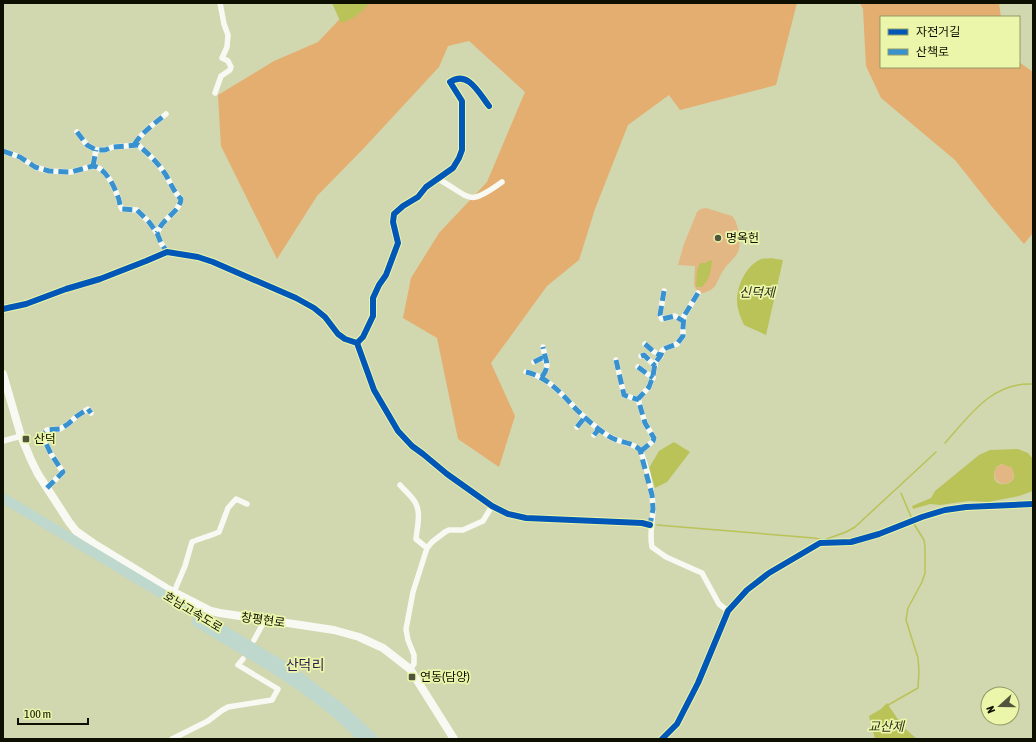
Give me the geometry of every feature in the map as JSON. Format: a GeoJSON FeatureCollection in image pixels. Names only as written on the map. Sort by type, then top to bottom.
{"type":"FeatureCollection","features":[{"type":"Feature","properties":{"kind":"highway","name":"호남고속도로"},"geometry":{"type":"LineString","coordinates":[[3,498],[289,670],[339,707],[373,739]]}},
{"type":"Feature","properties":{"kind":"highway","name":"호남고속도로"},"geometry":{"type":"LineString","coordinates":[[3,506],[278,672],[310,693],[337,714],[363,739]]}},
{"type":"Feature","properties":{"kind":"main road","name":"창평현로"},"geometry":{"type":"LineString","coordinates":[[3,374],[20,436],[38,474],[69,522],[76,530],[96,545],[174,592],[211,611],[334,630],[359,637],[383,648],[410,669],[454,739]]}},
{"type":"Feature","properties":{"kind":"street"},"geometry":{"type":"LineString","coordinates":[[215,93],[221,76],[231,67],[228,60],[222,58],[227,47],[228,35],[224,24],[220,3]]}},
{"type":"Feature","properties":{"kind":"street"},"geometry":{"type":"LineString","coordinates":[[358,343],[363,337],[372,316],[373,298],[386,275],[398,243],[393,222],[394,214],[403,206],[418,197],[426,187],[454,168],[462,150],[462,101],[450,82],[456,78],[464,78],[472,84],[489,106]]}},
{"type":"Feature","properties":{"kind":"street"},"geometry":{"type":"LineString","coordinates":[[134,145],[139,136],[145,130],[166,114]]}},
{"type":"Feature","properties":{"kind":"street"},"geometry":{"type":"LineString","coordinates":[[77,132],[86,145],[96,150],[138,145],[152,157],[181,199],[181,203],[164,222],[157,233]]}},
{"type":"Feature","properties":{"kind":"street"},"geometry":{"type":"LineString","coordinates":[[93,166],[96,150]]}},
{"type":"Feature","properties":{"kind":"street"},"geometry":{"type":"LineString","coordinates":[[3,151],[20,157],[35,167],[49,171],[71,172],[93,166],[96,167],[104,173],[109,180],[119,199],[119,205],[122,209],[137,210],[157,233],[167,252]]}},
{"type":"Feature","properties":{"kind":"street"},"geometry":{"type":"LineString","coordinates":[[438,179],[465,196],[476,198],[485,194],[502,182]]}},
{"type":"Feature","properties":{"kind":"street"},"geometry":{"type":"LineString","coordinates":[[3,309],[26,304],[66,289],[100,279],[167,252],[198,257],[213,262],[296,298],[314,308],[325,317],[338,334],[345,339],[358,343]]}},
{"type":"Feature","properties":{"kind":"street"},"geometry":{"type":"LineString","coordinates":[[664,291],[660,315],[662,319],[675,316],[684,321]]}},
{"type":"Feature","properties":{"kind":"street"},"geometry":{"type":"LineString","coordinates":[[639,400],[649,387],[653,378],[655,363],[662,351],[677,344],[683,336],[684,316],[698,292]]}},
{"type":"Feature","properties":{"kind":"street"},"geometry":{"type":"LineString","coordinates":[[358,343],[374,390],[398,432],[412,446],[447,474],[492,506],[508,514],[526,518],[642,523],[650,525]]}},
{"type":"Feature","properties":{"kind":"street"},"geometry":{"type":"LineString","coordinates":[[645,344],[653,352],[660,356]]}},
{"type":"Feature","properties":{"kind":"street"},"geometry":{"type":"LineString","coordinates":[[542,377],[546,372],[548,365],[543,347]]}},
{"type":"Feature","properties":{"kind":"street"},"geometry":{"type":"LineString","coordinates":[[641,356],[644,355],[654,366]]}},
{"type":"Feature","properties":{"kind":"street"},"geometry":{"type":"LineString","coordinates":[[534,362],[542,358],[546,361]]}},
{"type":"Feature","properties":{"kind":"street"},"geometry":{"type":"LineString","coordinates":[[616,360],[624,395],[639,400]]}},
{"type":"Feature","properties":{"kind":"street"},"geometry":{"type":"LineString","coordinates":[[638,367],[653,378]]}},
{"type":"Feature","properties":{"kind":"street"},"geometry":{"type":"LineString","coordinates":[[526,372],[542,377],[608,436],[622,442],[636,445],[641,451],[652,495],[653,509],[650,525],[652,547],[666,557],[702,573],[719,604],[728,611]]}},
{"type":"Feature","properties":{"kind":"street"},"geometry":{"type":"LineString","coordinates":[[639,400],[645,423],[654,438],[653,441],[641,451]]}},
{"type":"Feature","properties":{"kind":"street"},"geometry":{"type":"LineString","coordinates":[[47,488],[63,472],[51,454],[42,435],[47,430],[60,429],[88,409],[91,413]]}},
{"type":"Feature","properties":{"kind":"street"},"geometry":{"type":"LineString","coordinates":[[577,428],[585,417]]}},
{"type":"Feature","properties":{"kind":"street"},"geometry":{"type":"LineString","coordinates":[[594,435],[599,429]]}},
{"type":"Feature","properties":{"kind":"street"},"geometry":{"type":"LineString","coordinates":[[3,441],[20,436]]}},
{"type":"Feature","properties":{"kind":"street"},"geometry":{"type":"LineString","coordinates":[[400,485],[416,503],[419,515],[416,538],[428,548]]}},
{"type":"Feature","properties":{"kind":"street"},"geometry":{"type":"LineString","coordinates":[[174,592],[185,566],[192,542],[219,532],[228,508],[236,498],[246,504]]}},
{"type":"Feature","properties":{"kind":"street"},"geometry":{"type":"LineString","coordinates":[[662,739],[677,724],[698,683],[728,611],[747,590],[769,574],[820,543],[850,542],[858,540],[945,510],[966,507],[1033,504]]}},
{"type":"Feature","properties":{"kind":"street"},"geometry":{"type":"LineString","coordinates":[[410,669],[414,664],[414,656],[408,640],[406,629],[413,592],[428,548],[432,542],[449,530],[463,530],[483,521],[492,506]]}},
{"type":"Feature","properties":{"kind":"street"},"geometry":{"type":"LineString","coordinates":[[254,640],[266,620]]}},
{"type":"Feature","properties":{"kind":"street"},"geometry":{"type":"LineString","coordinates":[[172,739],[208,721],[228,707],[272,700],[278,689],[238,665],[243,659]]}},
{"type":"Feature","properties":{"kind":"shaded area"},"geometry":{"type":"Polygon","coordinates":[[[355,3],[797,3],[776,85],[680,110],[669,95],[628,125],[595,209],[579,260],[547,286],[491,363],[515,416],[499,467],[458,439],[437,338],[403,318],[411,278],[439,233],[487,182],[525,92],[469,41],[448,46],[439,67],[317,196],[277,259],[221,146],[218,95],[274,61],[318,42],[355,3]]]}},
{"type":"Feature","properties":{"kind":"shaded area"},"geometry":{"type":"Polygon","coordinates":[[[860,3],[999,3],[1001,16],[880,16],[880,68],[1020,68],[1020,63],[1033,72],[1033,233],[1024,244],[955,160],[881,98],[866,66],[863,9],[860,3]]]}},
{"type":"Feature","properties":{"kind":"shaded area"},"geometry":{"type":"Polygon","coordinates":[[[706,208],[732,216],[737,226],[740,245],[737,254],[725,268],[714,288],[707,292],[698,293],[694,285],[695,266],[678,265],[684,244],[697,212],[706,208]]]}},
{"type":"Feature","properties":{"kind":"shaded area"},"geometry":{"type":"Polygon","coordinates":[[[1004,464],[1011,467],[1014,474],[1011,481],[1004,484],[997,481],[994,474],[997,467],[1004,464]]]}},
{"type":"Feature","properties":{"kind":"water"},"geometry":{"type":"Polygon","coordinates":[[[332,3],[369,3],[364,10],[357,15],[341,23],[332,3]]]}},
{"type":"Feature","properties":{"kind":"water","name":"신덕제"},"geometry":{"type":"Polygon","coordinates":[[[770,258],[783,260],[766,335],[744,325],[738,310],[737,295],[743,277],[751,266],[761,259],[770,258]]]}},
{"type":"Feature","properties":{"kind":"water"},"geometry":{"type":"Polygon","coordinates":[[[712,260],[711,271],[707,281],[702,287],[696,287],[697,271],[700,263],[706,263],[712,260]]]}},
{"type":"Feature","properties":{"kind":"water"},"geometry":{"type":"Polygon","coordinates":[[[674,442],[690,452],[667,482],[655,488],[649,468],[659,451],[674,442]]]}},
{"type":"Feature","properties":{"kind":"water"},"geometry":{"type":"Polygon","coordinates":[[[1018,449],[1028,453],[1033,459],[1033,491],[1019,496],[988,502],[968,501],[940,505],[930,504],[913,509],[912,506],[931,498],[935,491],[979,455],[990,450],[1018,449]],[[1002,464],[999,465],[995,470],[994,479],[1001,484],[1011,482],[1014,473],[1011,467],[1002,464]]]}},
{"type":"Feature","properties":{"kind":"water","name":"교산제"},"geometry":{"type":"Polygon","coordinates":[[[887,703],[903,727],[917,739],[875,739],[869,716],[881,709],[887,703]]]}},
{"type":"Feature","properties":{"kind":"waterway"},"geometry":{"type":"LineString","coordinates":[[945,443],[973,412],[994,394],[1005,388],[1033,384]]}},
{"type":"Feature","properties":{"kind":"waterway"},"geometry":{"type":"LineString","coordinates":[[657,525],[824,540],[855,527],[936,452]]}},
{"type":"Feature","properties":{"kind":"waterway"},"geometry":{"type":"LineString","coordinates":[[901,493],[912,519]]}},
{"type":"Feature","properties":{"kind":"waterway"},"geometry":{"type":"LineString","coordinates":[[888,705],[918,688],[918,658],[906,620],[908,608],[922,582],[925,573],[925,547],[924,540],[914,524]]}},
{"type":"Feature","properties":{"kind":"marked path"},"geometry":{"type":"LineString","coordinates":[[134,145],[144,132],[166,114]]}},
{"type":"Feature","properties":{"kind":"marked path"},"geometry":{"type":"LineString","coordinates":[[77,132],[87,145],[96,150],[138,145],[150,155],[160,167],[174,191],[181,199],[177,209],[163,223],[157,233]]}},
{"type":"Feature","properties":{"kind":"marked path"},"geometry":{"type":"LineString","coordinates":[[93,166],[96,150]]}},
{"type":"Feature","properties":{"kind":"marked path"},"geometry":{"type":"LineString","coordinates":[[3,151],[20,157],[35,167],[49,171],[71,172],[93,166],[98,167],[106,174],[112,183],[122,209],[137,210],[157,233],[167,252]]}},
{"type":"Feature","properties":{"kind":"marked path"},"geometry":{"type":"LineString","coordinates":[[664,291],[660,315],[662,319],[675,316],[683,321]]}},
{"type":"Feature","properties":{"kind":"marked path"},"geometry":{"type":"LineString","coordinates":[[641,451],[653,441],[654,438],[645,423],[638,399],[649,387],[653,376],[655,363],[662,351],[677,344],[683,336],[684,316],[698,293]]}},
{"type":"Feature","properties":{"kind":"marked path"},"geometry":{"type":"LineString","coordinates":[[645,344],[661,356]]}},
{"type":"Feature","properties":{"kind":"marked path"},"geometry":{"type":"LineString","coordinates":[[542,377],[547,366],[543,347]]}},
{"type":"Feature","properties":{"kind":"marked path"},"geometry":{"type":"LineString","coordinates":[[641,356],[644,355],[655,366]]}},
{"type":"Feature","properties":{"kind":"marked path"},"geometry":{"type":"LineString","coordinates":[[534,362],[542,358],[546,361]]}},
{"type":"Feature","properties":{"kind":"marked path"},"geometry":{"type":"LineString","coordinates":[[616,360],[624,395],[639,400]]}},
{"type":"Feature","properties":{"kind":"marked path"},"geometry":{"type":"LineString","coordinates":[[638,367],[653,378]]}},
{"type":"Feature","properties":{"kind":"marked path"},"geometry":{"type":"LineString","coordinates":[[526,372],[534,374],[549,383],[585,418],[611,438],[633,445],[640,450],[652,495],[653,509],[650,525]]}},
{"type":"Feature","properties":{"kind":"marked path"},"geometry":{"type":"LineString","coordinates":[[47,488],[63,472],[51,454],[42,435],[47,430],[60,429],[88,409],[91,413]]}},
{"type":"Feature","properties":{"kind":"marked path"},"geometry":{"type":"LineString","coordinates":[[577,427],[585,417]]}},
{"type":"Feature","properties":{"kind":"marked path"},"geometry":{"type":"LineString","coordinates":[[594,435],[599,429]]}},
{"type":"Feature","properties":{"kind":"cycle path"},"geometry":{"type":"LineString","coordinates":[[357,343],[363,337],[373,316],[373,298],[386,275],[398,243],[393,222],[394,214],[403,206],[418,197],[426,187],[453,168],[462,150],[462,101],[450,82],[456,79],[468,81],[489,106]]}},
{"type":"Feature","properties":{"kind":"cycle path"},"geometry":{"type":"LineString","coordinates":[[3,309],[26,304],[66,289],[100,279],[167,252],[198,257],[213,262],[296,298],[314,308],[325,317],[338,334],[345,339],[357,343],[374,390],[398,431],[412,446],[447,474],[492,506],[508,514],[526,518],[642,523],[650,525]]}},
{"type":"Feature","properties":{"kind":"cycle path"},"geometry":{"type":"LineString","coordinates":[[662,739],[677,724],[698,683],[728,611],[747,590],[769,573],[820,543],[851,542],[879,534],[922,517],[945,510],[966,507],[1033,504]]}},
{"type":"Feature","properties":{"kind":"place","name":"명옥헌"},"geometry":{"type":"Point","coordinates":[718,238]}},
{"type":"Feature","properties":{"kind":"place","name":"산덕"},"geometry":{"type":"Point","coordinates":[26,439]}},
{"type":"Feature","properties":{"kind":"place","name":"연동(담양)"},"geometry":{"type":"Point","coordinates":[412,677]}},
{"type":"Feature","properties":{"kind":"district","name":"산덕리"},"geometry":{"type":"Point","coordinates":[305,665]}}]}
